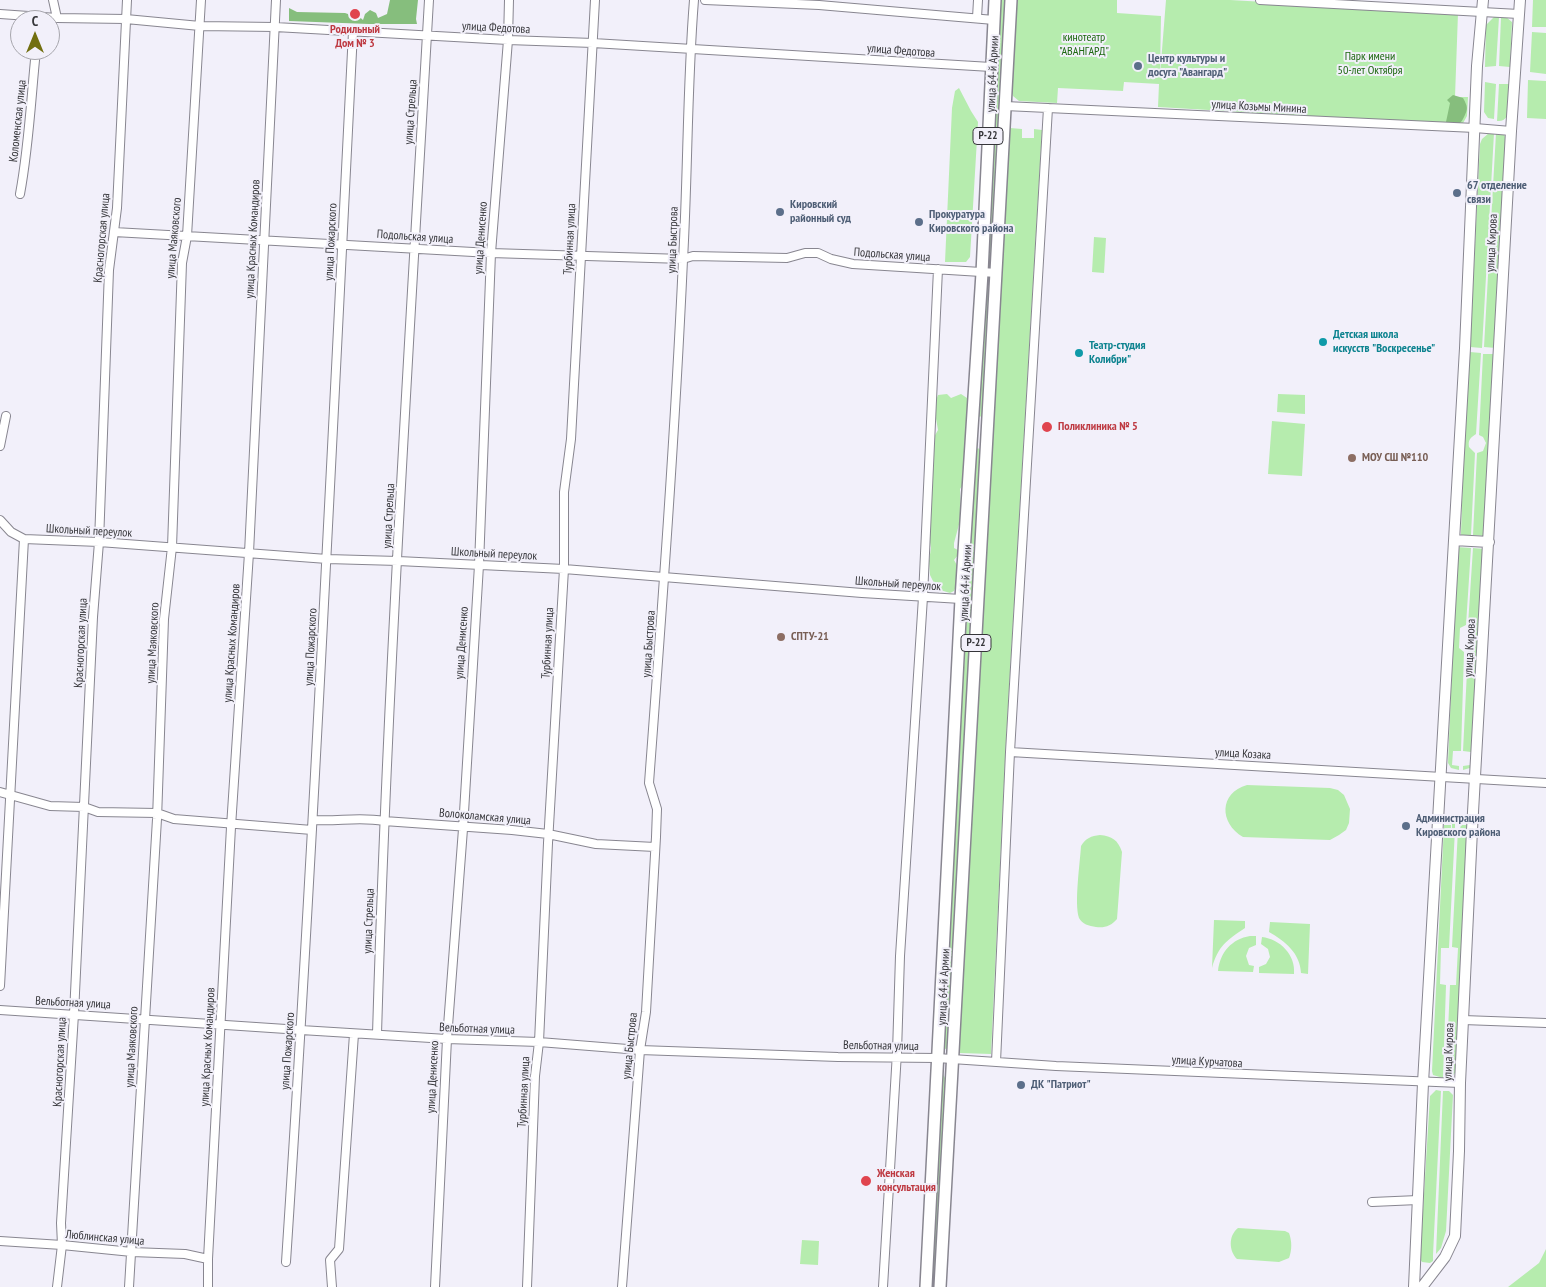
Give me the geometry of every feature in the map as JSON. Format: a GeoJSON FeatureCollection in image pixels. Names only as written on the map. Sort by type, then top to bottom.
{"type":"FeatureCollection","features":[{"type":"Feature","properties":{"kind":"highway","name":"улица 64-й Армии"},"geometry":{"type":"LineString","coordinates":[[926,1287],[961,599],[982,273],[995,0]]}},
{"type":"Feature","properties":{"kind":"highway","name":"улица 64-й Армии"},"geometry":{"type":"LineString","coordinates":[[940,1287],[1011,0]]}},
{"type":"Feature","properties":{"kind":"highway"},"geometry":{"type":"LineString","coordinates":[[972,428],[988,429]]}},
{"type":"Feature","properties":{"kind":"main road","name":"улица Кирова"},"geometry":{"type":"LineString","coordinates":[[1414,1287],[1423,1083],[1483,0]]}},
{"type":"Feature","properties":{"kind":"main road","name":"улица Кирова"},"geometry":{"type":"LineString","coordinates":[[1422,1287],[1444,1257],[1455,1236],[1462,1020],[1520,0]]}},
{"type":"Feature","properties":{"kind":"main road"},"geometry":{"type":"LineString","coordinates":[[1454,540],[1489,542]]}},
{"type":"Feature","properties":{"kind":"street","name":"Красногорская улица"},"geometry":{"type":"LineString","coordinates":[[57,1287],[62,1245],[61,1223],[74,1014],[93,617],[99,542],[109,270],[117,208],[127,0]]}},
{"type":"Feature","properties":{"kind":"street","name":"улица Маяковского"},"geometry":{"type":"LineString","coordinates":[[129,1287],[157,813],[164,619],[172,547],[182,262],[187,236],[201,0]]}},
{"type":"Feature","properties":{"kind":"street","name":"улица Красных Командиров"},"geometry":{"type":"LineString","coordinates":[[208,1287],[231,823],[249,553],[276,0]]}},
{"type":"Feature","properties":{"kind":"street","name":"улица Стрельца"},"geometry":{"type":"LineString","coordinates":[[378,1034],[384,821],[429,0]]}},
{"type":"Feature","properties":{"kind":"street","name":"улица Денисенко"},"geometry":{"type":"LineString","coordinates":[[434,1287],[447,1039],[479,565],[491,253],[508,40],[509,0]]}},
{"type":"Feature","properties":{"kind":"street","name":"Турбинная улица"},"geometry":{"type":"LineString","coordinates":[[527,1287],[535,1076],[539,1042],[548,834],[564,569],[564,492],[571,439],[595,0]]}},
{"type":"Feature","properties":{"kind":"street","name":"улица Быстрова"},"geometry":{"type":"LineString","coordinates":[[622,1287],[640,1050],[646,1012],[657,809],[649,783],[665,577],[684,259],[690,48],[694,0]]}},
{"type":"Feature","properties":{"kind":"street"},"geometry":{"type":"LineString","coordinates":[[705,0],[819,5],[994,20]]}},
{"type":"Feature","properties":{"kind":"street"},"geometry":{"type":"LineString","coordinates":[[977,18],[978,0]]}},
{"type":"Feature","properties":{"kind":"street"},"geometry":{"type":"LineString","coordinates":[[1260,0],[1519,14]]}},
{"type":"Feature","properties":{"kind":"street","name":"улица Федотова"},"geometry":{"type":"LineString","coordinates":[[60,18],[126,19],[200,26],[275,27],[508,40],[593,42],[991,67]]}},
{"type":"Feature","properties":{"kind":"street","name":"улица Пожарского"},"geometry":{"type":"LineString","coordinates":[[286,1262],[313,820],[353,32]]}},
{"type":"Feature","properties":{"kind":"street","name":"Коломенская улица"},"geometry":{"type":"LineString","coordinates":[[20,194],[32,104],[35,60]]}},
{"type":"Feature","properties":{"kind":"street","name":"улица Козьмы Минина"},"geometry":{"type":"LineString","coordinates":[[1005,106],[1475,128],[1511,132]]}},
{"type":"Feature","properties":{"kind":"street"},"geometry":{"type":"LineString","coordinates":[[996,1062],[1010,752],[1048,108]]}},
{"type":"Feature","properties":{"kind":"street","name":"Подольская улица"},"geometry":{"type":"LineString","coordinates":[[114,232],[491,253],[580,256],[684,259],[692,256],[787,258],[805,253],[818,253],[831,259],[853,264],[997,273]]}},
{"type":"Feature","properties":{"kind":"street"},"geometry":{"type":"LineString","coordinates":[[883,1287],[900,956],[923,597],[938,269]]}},
{"type":"Feature","properties":{"kind":"street"},"geometry":{"type":"LineString","coordinates":[[0,446],[6,416]]}},
{"type":"Feature","properties":{"kind":"street"},"geometry":{"type":"LineString","coordinates":[[0,520],[11,532],[24,539],[0,986]]}},
{"type":"Feature","properties":{"kind":"street","name":"Школьный переулок"},"geometry":{"type":"LineString","coordinates":[[24,539],[99,542],[327,559],[564,569],[961,599]]}},
{"type":"Feature","properties":{"kind":"street","name":"улица Козака"},"geometry":{"type":"LineString","coordinates":[[1010,752],[1546,782]]}},
{"type":"Feature","properties":{"kind":"street"},"geometry":{"type":"LineString","coordinates":[[0,792],[50,806],[84,807],[98,812],[157,813],[174,819],[312,830]]}},
{"type":"Feature","properties":{"kind":"street","name":"Волоколамская улица"},"geometry":{"type":"LineString","coordinates":[[313,820],[332,821],[349,818],[370,818],[384,821],[504,829],[548,834],[596,844],[655,847]]}},
{"type":"Feature","properties":{"kind":"street","name":"Вельботная улица"},"geometry":{"type":"LineString","coordinates":[[0,1010],[354,1034],[539,1042],[640,1050],[954,1059]]}},
{"type":"Feature","properties":{"kind":"street"},"geometry":{"type":"LineString","coordinates":[[1462,1020],[1546,1023]]}},
{"type":"Feature","properties":{"kind":"street"},"geometry":{"type":"LineString","coordinates":[[332,1287],[330,1260],[339,1249],[354,1034]]}},
{"type":"Feature","properties":{"kind":"street","name":"улица Курчатова"},"geometry":{"type":"LineString","coordinates":[[954,1059],[1423,1083],[1460,1083]]}},
{"type":"Feature","properties":{"kind":"street"},"geometry":{"type":"LineString","coordinates":[[1372,1202],[1418,1200]]}},
{"type":"Feature","properties":{"kind":"street","name":"Люблинская улица"},"geometry":{"type":"LineString","coordinates":[[0,1242],[185,1254],[208,1259]]}},
{"type":"Feature","properties":{"kind":"green space"},"geometry":{"type":"Polygon","coordinates":[[[390,0],[418,0],[417,24],[289,21],[289,8],[297,12],[345,13],[351,15],[355,13],[363,20],[365,14],[370,10],[376,13],[378,18],[387,14],[390,0]]]}},
{"type":"Feature","properties":{"kind":"green space"},"geometry":{"type":"Polygon","coordinates":[[[1001,0],[1005,0],[991,261],[988,260],[987,256],[1001,0]]]}},
{"type":"Feature","properties":{"kind":"green space","name":"Парк имени 50-лет Октября"},"geometry":{"type":"Polygon","coordinates":[[[1017,0],[1117,0],[1117,13],[1161,16],[1160,75],[1166,0],[1230,0],[1458,13],[1455,97],[1468,97],[1467,116],[1462,125],[1158,107],[1159,84],[1124,82],[1123,91],[1058,88],[1057,103],[1019,101],[1012,93],[1017,0]]]}},
{"type":"Feature","properties":{"kind":"green space"},"geometry":{"type":"Polygon","coordinates":[[[1533,0],[1546,0],[1546,27],[1532,27],[1533,0]]]}},
{"type":"Feature","properties":{"kind":"green space"},"geometry":{"type":"Polygon","coordinates":[[[1494,17],[1499,17],[1496,66],[1485,67],[1486,25],[1494,17]]]}},
{"type":"Feature","properties":{"kind":"green space"},"geometry":{"type":"Polygon","coordinates":[[[1501,17],[1506,17],[1512,22],[1510,67],[1499,66],[1501,17]]]}},
{"type":"Feature","properties":{"kind":"green space"},"geometry":{"type":"Polygon","coordinates":[[[1532,32],[1546,33],[1546,74],[1530,72],[1532,32]]]}},
{"type":"Feature","properties":{"kind":"green space"},"geometry":{"type":"Polygon","coordinates":[[[1528,80],[1546,81],[1546,119],[1527,118],[1528,80]]]}},
{"type":"Feature","properties":{"kind":"green space"},"geometry":{"type":"Polygon","coordinates":[[[1485,82],[1496,84],[1494,119],[1488,118],[1484,112],[1485,82]]]}},
{"type":"Feature","properties":{"kind":"green space"},"geometry":{"type":"Polygon","coordinates":[[[1499,84],[1510,84],[1510,107],[1506,118],[1497,121],[1499,84]]]}},
{"type":"Feature","properties":{"kind":"green space"},"geometry":{"type":"Polygon","coordinates":[[[959,88],[978,122],[970,257],[966,262],[945,262],[952,108],[955,91],[959,88]]]}},
{"type":"Feature","properties":{"kind":"green space"},"geometry":{"type":"Polygon","coordinates":[[[1453,95],[1463,98],[1467,108],[1461,122],[1457,124],[1446,122],[1450,103],[1447,100],[1453,95]]]}},
{"type":"Feature","properties":{"kind":"green space"},"geometry":{"type":"Polygon","coordinates":[[[1010,128],[1022,129],[1022,138],[1034,138],[1034,129],[1042,130],[1006,740],[991,1054],[959,1053],[1010,128]]]}},
{"type":"Feature","properties":{"kind":"green space"},"geometry":{"type":"Polygon","coordinates":[[[1489,133],[1494,133],[1482,348],[1470,347],[1480,144],[1482,139],[1489,133]]]}},
{"type":"Feature","properties":{"kind":"green space"},"geometry":{"type":"Polygon","coordinates":[[[1496,133],[1504,135],[1506,138],[1496,348],[1484,347],[1496,133]]]}},
{"type":"Feature","properties":{"kind":"green space"},"geometry":{"type":"Polygon","coordinates":[[[1094,237],[1106,238],[1104,273],[1092,272],[1094,237]]]}},
{"type":"Feature","properties":{"kind":"green space"},"geometry":{"type":"Polygon","coordinates":[[[987,287],[990,288],[982,415],[980,417],[978,416],[985,289],[987,287]]]}},
{"type":"Feature","properties":{"kind":"green space"},"geometry":{"type":"Polygon","coordinates":[[[1470,352],[1481,353],[1476,434],[1469,443],[1469,447],[1475,453],[1471,535],[1461,535],[1464,442],[1470,352]]]}},
{"type":"Feature","properties":{"kind":"green space"},"geometry":{"type":"Polygon","coordinates":[[[1483,354],[1495,354],[1485,535],[1483,536],[1473,535],[1477,453],[1483,451],[1486,443],[1483,437],[1479,435],[1483,354]]]}},
{"type":"Feature","properties":{"kind":"green space"},"geometry":{"type":"Polygon","coordinates":[[[947,394],[951,398],[961,394],[967,398],[968,424],[965,431],[967,439],[962,486],[960,489],[961,517],[954,543],[954,548],[958,550],[958,555],[954,560],[958,567],[957,574],[959,578],[954,591],[950,593],[937,589],[930,575],[929,561],[931,548],[929,536],[931,482],[934,464],[933,447],[934,437],[938,430],[935,403],[938,395],[947,394]]]}},
{"type":"Feature","properties":{"kind":"green space"},"geometry":{"type":"Polygon","coordinates":[[[1278,394],[1305,395],[1305,414],[1277,412],[1278,394]]]}},
{"type":"Feature","properties":{"kind":"green space"},"geometry":{"type":"Polygon","coordinates":[[[1272,421],[1305,424],[1302,476],[1268,474],[1272,421]]]}},
{"type":"Feature","properties":{"kind":"green space"},"geometry":{"type":"Polygon","coordinates":[[[978,448],[980,450],[948,1047],[946,1049],[943,1048],[976,450],[978,448]]]}},
{"type":"Feature","properties":{"kind":"green space"},"geometry":{"type":"Polygon","coordinates":[[[1457,547],[1471,548],[1466,625],[1460,628],[1459,648],[1464,652],[1461,751],[1453,751],[1452,765],[1459,766],[1459,770],[1451,768],[1448,763],[1457,547]]]}},
{"type":"Feature","properties":{"kind":"green space"},"geometry":{"type":"Polygon","coordinates":[[[1473,548],[1485,549],[1473,767],[1463,770],[1463,766],[1470,765],[1471,752],[1463,751],[1468,651],[1474,648],[1475,628],[1468,625],[1473,548]]]}},
{"type":"Feature","properties":{"kind":"green space"},"geometry":{"type":"Polygon","coordinates":[[[1247,785],[1330,788],[1338,790],[1344,795],[1350,809],[1349,823],[1346,830],[1330,840],[1243,837],[1230,824],[1226,817],[1226,809],[1227,801],[1231,795],[1247,785]]]}},
{"type":"Feature","properties":{"kind":"green space"},"geometry":{"type":"Polygon","coordinates":[[[1446,819],[1448,821],[1455,821],[1455,829],[1449,948],[1441,948],[1440,984],[1446,985],[1443,1078],[1433,1075],[1432,1071],[1444,825],[1451,825],[1452,828],[1452,824],[1445,823],[1446,819]]]}},
{"type":"Feature","properties":{"kind":"green space"},"geometry":{"type":"Polygon","coordinates":[[[1461,825],[1470,825],[1456,1072],[1446,1077],[1450,985],[1456,985],[1458,948],[1452,947],[1458,829],[1460,829],[1461,825]]]}},
{"type":"Feature","properties":{"kind":"green space"},"geometry":{"type":"Polygon","coordinates":[[[1100,835],[1114,839],[1119,844],[1122,852],[1117,919],[1105,927],[1093,927],[1084,923],[1079,918],[1077,903],[1078,883],[1081,846],[1089,838],[1100,835]]]}},
{"type":"Feature","properties":{"kind":"green space"},"geometry":{"type":"Polygon","coordinates":[[[1214,920],[1245,921],[1245,928],[1224,944],[1214,960],[1212,968],[1214,920]]]}},
{"type":"Feature","properties":{"kind":"green space"},"geometry":{"type":"Polygon","coordinates":[[[1270,922],[1310,924],[1308,974],[1301,973],[1298,959],[1291,948],[1269,932],[1270,922]]]}},
{"type":"Feature","properties":{"kind":"green space"},"geometry":{"type":"Polygon","coordinates":[[[1250,936],[1256,936],[1256,945],[1249,948],[1246,956],[1249,965],[1254,966],[1253,972],[1218,971],[1224,952],[1232,943],[1250,936]]]}},
{"type":"Feature","properties":{"kind":"green space"},"geometry":{"type":"Polygon","coordinates":[[[1262,937],[1275,941],[1286,949],[1292,960],[1294,974],[1259,973],[1259,967],[1266,964],[1270,957],[1268,949],[1261,944],[1262,937]]]}},
{"type":"Feature","properties":{"kind":"green space"},"geometry":{"type":"Polygon","coordinates":[[[943,1074],[945,1078],[935,1287],[930,1287],[941,1075],[943,1074]]]}},
{"type":"Feature","properties":{"kind":"green space"},"geometry":{"type":"Polygon","coordinates":[[[1436,1090],[1441,1091],[1433,1261],[1430,1263],[1422,1262],[1420,1259],[1430,1096],[1436,1090]]]}},
{"type":"Feature","properties":{"kind":"green space"},"geometry":{"type":"Polygon","coordinates":[[[1443,1091],[1449,1091],[1453,1095],[1446,1231],[1441,1248],[1436,1254],[1443,1091]]]}},
{"type":"Feature","properties":{"kind":"green space"},"geometry":{"type":"Polygon","coordinates":[[[1238,1228],[1285,1231],[1289,1233],[1291,1252],[1289,1258],[1279,1262],[1237,1259],[1232,1252],[1231,1239],[1238,1228]]]}},
{"type":"Feature","properties":{"kind":"green space"},"geometry":{"type":"Polygon","coordinates":[[[802,1240],[819,1241],[818,1265],[800,1264],[802,1240]]]}},
{"type":"Feature","properties":{"kind":"green space"},"geometry":{"type":"Polygon","coordinates":[[[1546,1249],[1546,1287],[1508,1287],[1539,1263],[1546,1249]]]}},
{"type":"Feature","properties":{"kind":"place","name":"Родильный Дом № 3"},"geometry":{"type":"Point","coordinates":[355,14]}},
{"type":"Feature","properties":{"kind":"place","name":"Центр культуры и досуга \"Авангард\""},"geometry":{"type":"Point","coordinates":[1138,66]}},
{"type":"Feature","properties":{"kind":"place","name":"67 отделение связи"},"geometry":{"type":"Point","coordinates":[1457,193]}},
{"type":"Feature","properties":{"kind":"place","name":"Кировский районный суд"},"geometry":{"type":"Point","coordinates":[780,212]}},
{"type":"Feature","properties":{"kind":"place","name":"Прокуратура Кировского района"},"geometry":{"type":"Point","coordinates":[919,222]}},
{"type":"Feature","properties":{"kind":"place","name":"Детская школа искусств \"Воскресенье\""},"geometry":{"type":"Point","coordinates":[1323,342]}},
{"type":"Feature","properties":{"kind":"place","name":"Театр-студия Колибри\""},"geometry":{"type":"Point","coordinates":[1079,353]}},
{"type":"Feature","properties":{"kind":"place","name":"Поликлиника № 5"},"geometry":{"type":"Point","coordinates":[1047,427]}},
{"type":"Feature","properties":{"kind":"place","name":"МОУ СШ №110"},"geometry":{"type":"Point","coordinates":[1352,458]}},
{"type":"Feature","properties":{"kind":"place","name":"СПТУ-21"},"geometry":{"type":"Point","coordinates":[781,637]}},
{"type":"Feature","properties":{"kind":"place","name":"Администрация Кировского района"},"geometry":{"type":"Point","coordinates":[1406,826]}},
{"type":"Feature","properties":{"kind":"place","name":"ДК \"Патриот\""},"geometry":{"type":"Point","coordinates":[1021,1085]}},
{"type":"Feature","properties":{"kind":"place","name":"Женская консультация"},"geometry":{"type":"Point","coordinates":[866,1181]}},
{"type":"Feature","properties":{"kind":"park label","name":"кинотеатр \"АВАНГАРД\""},"geometry":{"type":"Point","coordinates":[1084,45]}}]}
